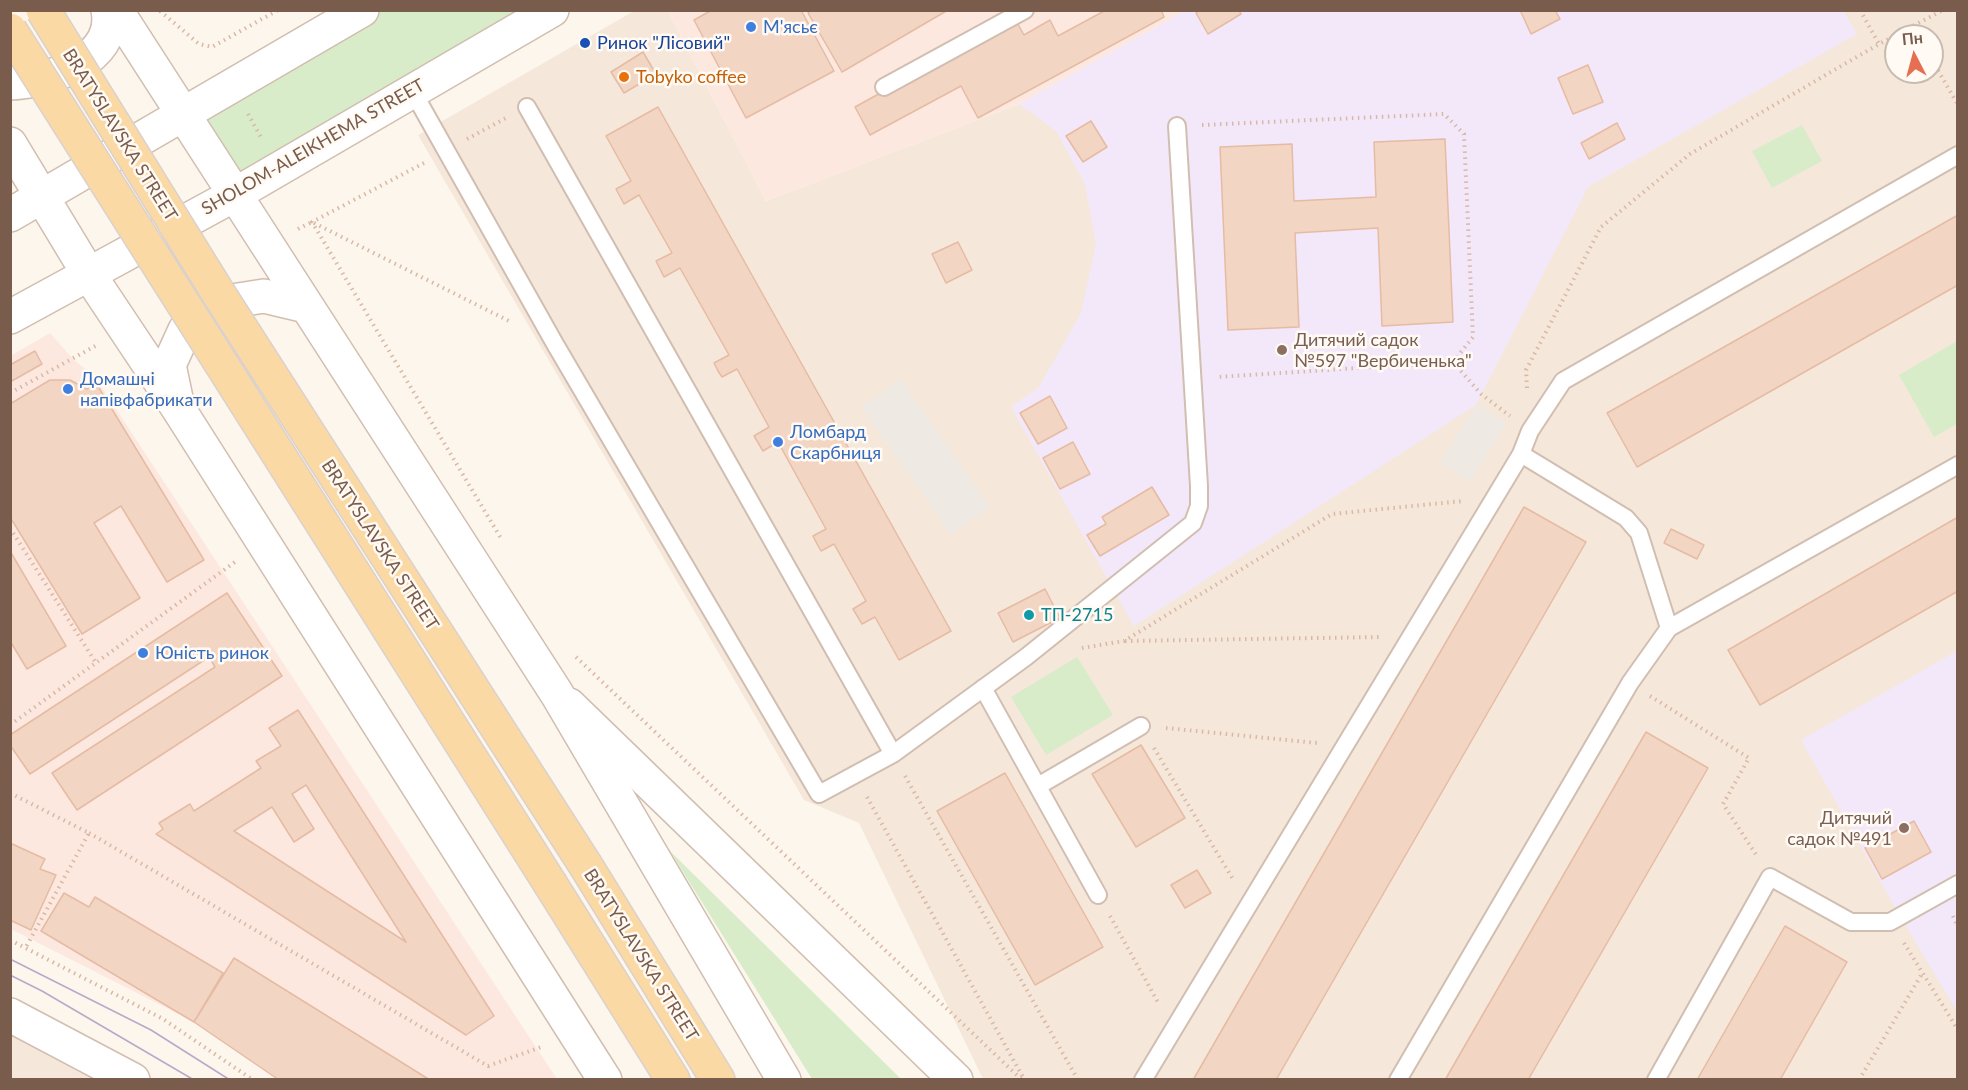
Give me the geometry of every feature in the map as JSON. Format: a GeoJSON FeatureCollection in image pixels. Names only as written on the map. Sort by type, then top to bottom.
{"type":"FeatureCollection","features":[{"type":"Feature","properties":{"kind":"main road","name":"BRATYSLAVSKA STREET"},"geometry":{"type":"LineString","coordinates":[[43,10],[217,291],[586,866],[718,1080]]}},
{"type":"Feature","properties":{"kind":"main road","name":"BRATYSLAVSKA STREET"},"geometry":{"type":"LineString","coordinates":[[10,30],[673,1080]]}},
{"type":"Feature","properties":{"kind":"street"},"geometry":{"type":"LineString","coordinates":[[10,83],[29,82],[66,71],[95,52],[104,40],[109,18],[108,10]]}},
{"type":"Feature","properties":{"kind":"street"},"geometry":{"type":"LineString","coordinates":[[116,10],[557,694],[784,1080]]}},
{"type":"Feature","properties":{"kind":"street"},"geometry":{"type":"LineString","coordinates":[[10,214],[362,10]]}},
{"type":"Feature","properties":{"kind":"street","name":"SHOLOM-ALEIKHEMA STREET"},"geometry":{"type":"LineString","coordinates":[[10,317],[234,195],[552,10]]}},
{"type":"Feature","properties":{"kind":"street"},"geometry":{"type":"LineString","coordinates":[[10,144],[88,273],[178,408],[605,1080]]}},
{"type":"Feature","properties":{"kind":"street"},"geometry":{"type":"LineString","coordinates":[[178,408],[169,365],[186,330],[209,310],[232,301],[264,296],[306,306]]}},
{"type":"Feature","properties":{"kind":"street"},"geometry":{"type":"LineString","coordinates":[[557,694],[956,1080]]}},
{"type":"Feature","properties":{"kind":"street"},"geometry":{"type":"LineString","coordinates":[[10,1015],[133,1080]]}},
{"type":"Feature","properties":{"kind":"lane"},"geometry":{"type":"LineString","coordinates":[[884,87],[1025,10]]}},
{"type":"Feature","properties":{"kind":"lane"},"geometry":{"type":"LineString","coordinates":[[412,90],[555,344],[819,794],[893,754],[1113,589],[1193,523],[1199,506],[1199,486],[1177,126]]}},
{"type":"Feature","properties":{"kind":"lane"},"geometry":{"type":"LineString","coordinates":[[527,106],[893,754]]}},
{"type":"Feature","properties":{"kind":"lane"},"geometry":{"type":"LineString","coordinates":[[1143,1080],[1521,454],[1530,431],[1563,381],[1958,155]]}},
{"type":"Feature","properties":{"kind":"lane"},"geometry":{"type":"LineString","coordinates":[[1521,454],[1626,518],[1639,533],[1669,628]]}},
{"type":"Feature","properties":{"kind":"lane"},"geometry":{"type":"LineString","coordinates":[[1398,1080],[1630,683],[1669,628],[1958,465]]}},
{"type":"Feature","properties":{"kind":"lane"},"geometry":{"type":"LineString","coordinates":[[983,688],[1098,895]]}},
{"type":"Feature","properties":{"kind":"lane"},"geometry":{"type":"LineString","coordinates":[[1038,786],[1141,726]]}},
{"type":"Feature","properties":{"kind":"lane"},"geometry":{"type":"LineString","coordinates":[[1656,1080],[1770,877],[1851,922],[1890,922],[1958,885]]}},
{"type":"Feature","properties":{"kind":"path"},"geometry":{"type":"LineString","coordinates":[[160,10],[199,44],[212,47],[278,10]]}},
{"type":"Feature","properties":{"kind":"path"},"geometry":{"type":"LineString","coordinates":[[1860,10],[1879,44]]}},
{"type":"Feature","properties":{"kind":"path"},"geometry":{"type":"LineString","coordinates":[[1917,24],[1943,10]]}},
{"type":"Feature","properties":{"kind":"path"},"geometry":{"type":"LineString","coordinates":[[1530,431],[1526,370],[1601,226],[1690,154],[1884,41]]}},
{"type":"Feature","properties":{"kind":"path"},"geometry":{"type":"LineString","coordinates":[[1944,81],[1958,105]]}},
{"type":"Feature","properties":{"kind":"path"},"geometry":{"type":"LineString","coordinates":[[312,222],[527,106]]}},
{"type":"Feature","properties":{"kind":"path"},"geometry":{"type":"LineString","coordinates":[[247,112],[263,141]]}},
{"type":"Feature","properties":{"kind":"path"},"geometry":{"type":"LineString","coordinates":[[1177,126],[1444,114],[1464,134],[1473,337],[1453,362],[1192,378]]}},
{"type":"Feature","properties":{"kind":"path"},"geometry":{"type":"LineString","coordinates":[[312,222],[555,344]]}},
{"type":"Feature","properties":{"kind":"path"},"geometry":{"type":"LineString","coordinates":[[312,222],[506,546]]}},
{"type":"Feature","properties":{"kind":"path"},"geometry":{"type":"LineString","coordinates":[[1453,362],[1481,394],[1530,431]]}},
{"type":"Feature","properties":{"kind":"path"},"geometry":{"type":"LineString","coordinates":[[1124,641],[1332,514],[1494,497]]}},
{"type":"Feature","properties":{"kind":"path"},"geometry":{"type":"LineString","coordinates":[[10,528],[96,663]]}},
{"type":"Feature","properties":{"kind":"path"},"geometry":{"type":"LineString","coordinates":[[10,725],[235,562],[241,572]]}},
{"type":"Feature","properties":{"kind":"path"},"geometry":{"type":"LineString","coordinates":[[1081,648],[1124,641],[1410,636]]}},
{"type":"Feature","properties":{"kind":"path"},"geometry":{"type":"LineString","coordinates":[[574,656],[1023,1080]]}},
{"type":"Feature","properties":{"kind":"path"},"geometry":{"type":"LineString","coordinates":[[1630,683],[1749,758],[1723,804],[1770,877]]}},
{"type":"Feature","properties":{"kind":"path"},"geometry":{"type":"LineString","coordinates":[[1141,726],[1344,746]]}},
{"type":"Feature","properties":{"kind":"path"},"geometry":{"type":"LineString","coordinates":[[1141,726],[1248,905]]}},
{"type":"Feature","properties":{"kind":"path"},"geometry":{"type":"LineString","coordinates":[[893,754],[1078,1080]]}},
{"type":"Feature","properties":{"kind":"path"},"geometry":{"type":"LineString","coordinates":[[855,775],[1023,1080]]}},
{"type":"Feature","properties":{"kind":"path"},"geometry":{"type":"LineString","coordinates":[[10,793],[89,833],[488,1066],[541,1047]]}},
{"type":"Feature","properties":{"kind":"path"},"geometry":{"type":"LineString","coordinates":[[26,947],[89,833]]}},
{"type":"Feature","properties":{"kind":"path"},"geometry":{"type":"LineString","coordinates":[[1098,895],[1173,1029]]}},
{"type":"Feature","properties":{"kind":"path"},"geometry":{"type":"LineString","coordinates":[[1890,922],[1958,1030]]}},
{"type":"Feature","properties":{"kind":"path"},"geometry":{"type":"LineString","coordinates":[[10,940],[163,1019],[253,1080]]}},
{"type":"Feature","properties":{"kind":"path"},"geometry":{"type":"LineString","coordinates":[[1859,1080],[1923,972]]}},
{"type":"Feature","properties":{"kind":"path"},"geometry":{"type":"LineString","coordinates":[[535,1037],[547,1055]]}},
{"type":"Feature","properties":{"kind":"shaded area","name":"Дитячий садок №597 \"Вербиченька\""},"geometry":{"type":"Polygon","coordinates":[[[1843,10],[1857,34],[1588,187],[1476,405],[1134,626],[1011,407],[1039,387],[1081,313],[1096,244],[1085,184],[1056,131],[1019,104],[1185,11],[1843,10]]]}},
{"type":"Feature","properties":{"kind":"shaded area"},"geometry":{"type":"Polygon","coordinates":[[[634,11],[668,11],[766,201],[1019,104],[1185,11],[1957,11],[1957,1079],[983,1079],[859,823],[804,800],[418,135],[634,11]]]}},
{"type":"Feature","properties":{"kind":"shaded area"},"geometry":{"type":"Polygon","coordinates":[[[668,11],[1185,11],[1019,104],[766,201],[668,11]]]}},
{"type":"Feature","properties":{"kind":"shaded area","name":"Юність ринок"},"geometry":{"type":"Polygon","coordinates":[[[50,333],[73,359],[95,377],[557,1079],[279,1079],[194,1022],[11,929],[10,356],[50,333]]]}},
{"type":"Feature","properties":{"kind":"shaded area"},"geometry":{"type":"Polygon","coordinates":[[[901,379],[990,507],[951,534],[861,407],[901,379]]]}},
{"type":"Feature","properties":{"kind":"shaded area"},"geometry":{"type":"Polygon","coordinates":[[[1477,404],[1507,423],[1470,482],[1440,463],[1477,404]]]}},
{"type":"Feature","properties":{"kind":"shaded area","name":"Дитячий садок №491"},"geometry":{"type":"Polygon","coordinates":[[[1957,651],[1957,1011],[1900,916],[1801,740],[1957,651]]]}},
{"type":"Feature","properties":{"kind":"shaded area"},"geometry":{"type":"Polygon","coordinates":[[[11,1026],[102,1080],[11,1080],[11,1026]]]}},
{"type":"Feature","properties":{"kind":"green space"},"geometry":{"type":"Polygon","coordinates":[[[362,11],[552,11],[234,195],[184,115],[362,11]]]}},
{"type":"Feature","properties":{"kind":"green space"},"geometry":{"type":"Polygon","coordinates":[[[1802,125],[1822,161],[1772,188],[1752,151],[1802,125]]]}},
{"type":"Feature","properties":{"kind":"green space"},"geometry":{"type":"Polygon","coordinates":[[[1957,341],[1957,424],[1934,437],[1899,375],[1957,341]]]}},
{"type":"Feature","properties":{"kind":"green space"},"geometry":{"type":"Polygon","coordinates":[[[1077,657],[1113,715],[1046,755],[1011,697],[1077,657]]]}},
{"type":"Feature","properties":{"kind":"green space"},"geometry":{"type":"Polygon","coordinates":[[[670,851],[901,1079],[812,1079],[670,851]]]}},
{"type":"Feature","properties":{"kind":"building"},"geometry":{"type":"Polygon","coordinates":[[[712,10],[801,10],[834,71],[746,118],[694,20],[712,10]]]}},
{"type":"Feature","properties":{"kind":"building"},"geometry":{"type":"Polygon","coordinates":[[[812,10],[948,10],[842,72],[808,13],[812,10]]]}},
{"type":"Feature","properties":{"kind":"building"},"geometry":{"type":"Polygon","coordinates":[[[1106,10],[1161,10],[1164,17],[978,118],[961,86],[870,135],[855,107],[1015,19],[1024,35],[1050,20],[1058,36],[1106,10]]]}},
{"type":"Feature","properties":{"kind":"building"},"geometry":{"type":"Polygon","coordinates":[[[1200,10],[1239,10],[1241,14],[1208,34],[1196,13],[1200,10]]]}},
{"type":"Feature","properties":{"kind":"building"},"geometry":{"type":"Polygon","coordinates":[[[1520,10],[1555,10],[1560,19],[1531,34],[1520,10]]]}},
{"type":"Feature","properties":{"kind":"building"},"geometry":{"type":"Polygon","coordinates":[[[643,52],[656,74],[624,93],[611,72],[643,52]]]}},
{"type":"Feature","properties":{"kind":"building"},"geometry":{"type":"Polygon","coordinates":[[[1588,65],[1603,102],[1573,114],[1558,78],[1588,65]]]}},
{"type":"Feature","properties":{"kind":"building"},"geometry":{"type":"Polygon","coordinates":[[[658,107],[951,631],[899,660],[875,617],[862,624],[853,609],[866,601],[834,544],[821,551],[817,544],[813,536],[826,529],[778,442],[763,451],[754,436],[769,427],[737,369],[722,377],[718,371],[714,363],[729,355],[680,268],[664,277],[656,261],[672,253],[639,195],[624,204],[616,189],[631,181],[606,136],[658,107]]]}},
{"type":"Feature","properties":{"kind":"building"},"geometry":{"type":"Polygon","coordinates":[[[1091,121],[1107,147],[1083,162],[1066,136],[1091,121]]]}},
{"type":"Feature","properties":{"kind":"building"},"geometry":{"type":"Polygon","coordinates":[[[1617,123],[1625,139],[1589,159],[1581,143],[1617,123]]]}},
{"type":"Feature","properties":{"kind":"building"},"geometry":{"type":"Polygon","coordinates":[[[1445,139],[1453,322],[1382,326],[1378,228],[1295,233],[1299,327],[1228,330],[1220,147],[1292,144],[1294,201],[1376,197],[1374,142],[1445,139]]]}},
{"type":"Feature","properties":{"kind":"building"},"geometry":{"type":"Polygon","coordinates":[[[1958,215],[1958,285],[1637,467],[1607,413],[1958,215]]]}},
{"type":"Feature","properties":{"kind":"building"},"geometry":{"type":"Polygon","coordinates":[[[958,242],[972,270],[946,283],[932,254],[958,242]]]}},
{"type":"Feature","properties":{"kind":"building"},"geometry":{"type":"Polygon","coordinates":[[[35,351],[42,364],[10,382],[10,365],[35,351]]]}},
{"type":"Feature","properties":{"kind":"building"},"geometry":{"type":"Polygon","coordinates":[[[50,380],[70,380],[87,389],[96,383],[204,560],[167,582],[121,506],[94,523],[140,598],[82,634],[10,517],[10,404],[50,380]]]}},
{"type":"Feature","properties":{"kind":"building"},"geometry":{"type":"Polygon","coordinates":[[[1050,396],[1067,428],[1038,444],[1020,413],[1050,396]]]}},
{"type":"Feature","properties":{"kind":"building"},"geometry":{"type":"Polygon","coordinates":[[[1073,442],[1090,474],[1060,489],[1043,458],[1073,442]]]}},
{"type":"Feature","properties":{"kind":"building"},"geometry":{"type":"Polygon","coordinates":[[[1152,487],[1169,515],[1100,556],[1087,535],[1106,524],[1102,517],[1152,487]]]}},
{"type":"Feature","properties":{"kind":"building"},"geometry":{"type":"Polygon","coordinates":[[[1524,507],[1586,542],[1276,1080],[1193,1080],[1524,507]]]}},
{"type":"Feature","properties":{"kind":"building"},"geometry":{"type":"Polygon","coordinates":[[[1958,517],[1958,591],[1760,705],[1728,650],[1958,517]]]}},
{"type":"Feature","properties":{"kind":"building"},"geometry":{"type":"Polygon","coordinates":[[[1671,529],[1704,545],[1697,559],[1664,543],[1671,529]]]}},
{"type":"Feature","properties":{"kind":"building"},"geometry":{"type":"Polygon","coordinates":[[[10,551],[66,646],[27,669],[10,641],[10,551]]]}},
{"type":"Feature","properties":{"kind":"building","name":"ТП-2715"},"geometry":{"type":"Polygon","coordinates":[[[1045,589],[1060,618],[1013,642],[998,613],[1045,589]]]}},
{"type":"Feature","properties":{"kind":"building"},"geometry":{"type":"Polygon","coordinates":[[[227,593],[282,676],[77,810],[52,773],[215,667],[209,657],[30,774],[10,745],[10,735],[227,593]]]}},
{"type":"Feature","properties":{"kind":"building"},"geometry":{"type":"Polygon","coordinates":[[[298,710],[494,1016],[466,1035],[156,834],[163,829],[159,823],[190,804],[194,811],[261,768],[256,761],[281,746],[269,728],[298,710]],[[306,785],[292,794],[314,829],[294,842],[272,807],[234,831],[406,942],[306,785]]]}},
{"type":"Feature","properties":{"kind":"building"},"geometry":{"type":"Polygon","coordinates":[[[1646,732],[1708,768],[1528,1080],[1445,1080],[1646,732]]]}},
{"type":"Feature","properties":{"kind":"building"},"geometry":{"type":"Polygon","coordinates":[[[1141,745],[1185,818],[1136,847],[1092,774],[1141,745]]]}},
{"type":"Feature","properties":{"kind":"building"},"geometry":{"type":"Polygon","coordinates":[[[1005,773],[1103,947],[1035,985],[937,811],[1005,773]]]}},
{"type":"Feature","properties":{"kind":"building"},"geometry":{"type":"Polygon","coordinates":[[[1914,821],[1931,852],[1882,879],[1865,848],[1914,821]]]}},
{"type":"Feature","properties":{"kind":"building"},"geometry":{"type":"Polygon","coordinates":[[[10,843],[45,859],[40,869],[56,875],[31,930],[10,920],[10,843]]]}},
{"type":"Feature","properties":{"kind":"building"},"geometry":{"type":"Polygon","coordinates":[[[1197,870],[1211,893],[1185,908],[1171,885],[1197,870]]]}},
{"type":"Feature","properties":{"kind":"building"},"geometry":{"type":"Polygon","coordinates":[[[64,893],[89,907],[95,897],[223,973],[194,1022],[41,931],[64,893]]]}},
{"type":"Feature","properties":{"kind":"building"},"geometry":{"type":"Polygon","coordinates":[[[1785,926],[1847,962],[1780,1080],[1697,1080],[1785,926]]]}},
{"type":"Feature","properties":{"kind":"building"},"geometry":{"type":"Polygon","coordinates":[[[234,958],[430,1080],[279,1080],[194,1022],[234,958]]]}},
{"type":"Feature","properties":{"kind":"tram line"},"geometry":{"type":"LineString","coordinates":[[10,959],[151,1030],[230,1080]]}},
{"type":"Feature","properties":{"kind":"tram line"},"geometry":{"type":"LineString","coordinates":[[10,975],[42,991],[194,1080]]}},
{"type":"Feature","properties":{"kind":"place","name":"М'ясьє"},"geometry":{"type":"Point","coordinates":[751,27]}},
{"type":"Feature","properties":{"kind":"place","name":"Ринок \"Лісовий\""},"geometry":{"type":"Point","coordinates":[585,43]}},
{"type":"Feature","properties":{"kind":"place","name":"Tobyko coffee"},"geometry":{"type":"Point","coordinates":[624,77]}},
{"type":"Feature","properties":{"kind":"place","name":"Дитячий садок №597 \"Вербиченька\""},"geometry":{"type":"Point","coordinates":[1282,350]}},
{"type":"Feature","properties":{"kind":"place","name":"Домашні напівфабрикати"},"geometry":{"type":"Point","coordinates":[68,389]}},
{"type":"Feature","properties":{"kind":"place","name":"Ломбард Скарбниця"},"geometry":{"type":"Point","coordinates":[778,442]}},
{"type":"Feature","properties":{"kind":"place","name":"ТП-2715"},"geometry":{"type":"Point","coordinates":[1029,615]}},
{"type":"Feature","properties":{"kind":"place","name":"Юність ринок"},"geometry":{"type":"Point","coordinates":[143,653]}},
{"type":"Feature","properties":{"kind":"place","name":"Дитячий садок №491"},"geometry":{"type":"Point","coordinates":[1904,828]}}]}
